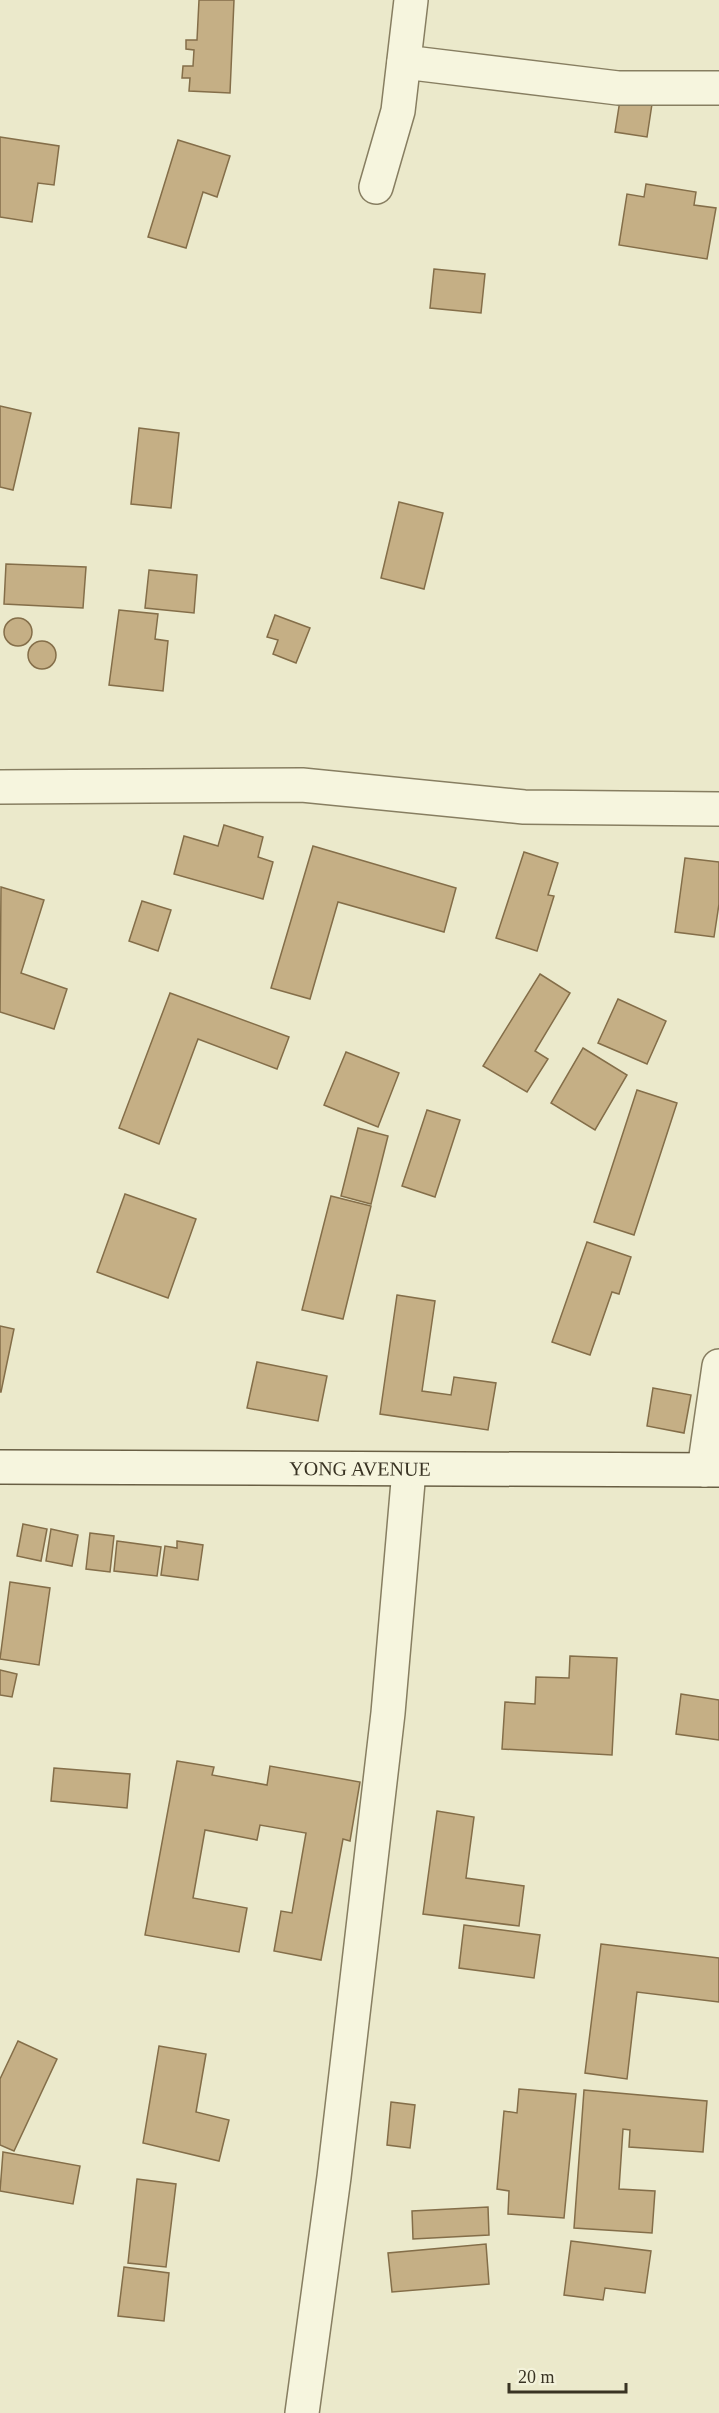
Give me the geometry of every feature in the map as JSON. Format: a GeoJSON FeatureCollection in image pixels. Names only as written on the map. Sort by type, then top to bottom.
{"type":"FeatureCollection","features":[{"type":"Feature","properties":{"kind":"street"},"geometry":{"type":"LineString","coordinates":[[376,187],[398,111],[411,0]]}},
{"type":"Feature","properties":{"kind":"street"},"geometry":{"type":"LineString","coordinates":[[404,62],[618,88],[719,88]]}},
{"type":"Feature","properties":{"kind":"street"},"geometry":{"type":"LineString","coordinates":[[0,787],[302,785],[524,807],[719,809]]}},
{"type":"Feature","properties":{"kind":"street"},"geometry":{"type":"LineString","coordinates":[[711,1470],[719,1366]]}},
{"type":"Feature","properties":{"kind":"street","name":"YONG AVENUE"},"geometry":{"type":"LineString","coordinates":[[0,1467],[711,1470]]}},
{"type":"Feature","properties":{"kind":"street"},"geometry":{"type":"LineString","coordinates":[[302,2413],[334,2177],[357,1959],[388,1713],[409,1470]]}},
{"type":"Feature","properties":{"kind":"building"},"geometry":{"type":"Polygon","coordinates":[[[199,0],[234,0],[230,93],[189,91],[190,78],[182,78],[183,66],[193,66],[194,50],[186,49],[186,40],[197,40],[199,0]]]}},
{"type":"Feature","properties":{"kind":"building"},"geometry":{"type":"Polygon","coordinates":[[[620,100],[652,104],[647,137],[615,132],[620,100]]]}},
{"type":"Feature","properties":{"kind":"building"},"geometry":{"type":"Polygon","coordinates":[[[0,137],[59,146],[54,185],[38,183],[32,222],[0,217],[0,137]]]}},
{"type":"Feature","properties":{"kind":"building"},"geometry":{"type":"Polygon","coordinates":[[[178,140],[230,156],[217,197],[203,192],[186,248],[148,237],[178,140]]]}},
{"type":"Feature","properties":{"kind":"building"},"geometry":{"type":"Polygon","coordinates":[[[646,184],[696,192],[694,205],[716,208],[707,259],[619,245],[627,194],[644,197],[646,184]]]}},
{"type":"Feature","properties":{"kind":"building"},"geometry":{"type":"Polygon","coordinates":[[[434,269],[485,274],[481,313],[430,308],[434,269]]]}},
{"type":"Feature","properties":{"kind":"building"},"geometry":{"type":"Polygon","coordinates":[[[0,406],[31,413],[13,490],[0,487],[0,406]]]}},
{"type":"Feature","properties":{"kind":"building"},"geometry":{"type":"Polygon","coordinates":[[[139,428],[179,433],[171,508],[131,504],[139,428]]]}},
{"type":"Feature","properties":{"kind":"building"},"geometry":{"type":"Polygon","coordinates":[[[399,502],[443,513],[424,589],[381,578],[399,502]]]}},
{"type":"Feature","properties":{"kind":"building"},"geometry":{"type":"Polygon","coordinates":[[[6,564],[86,567],[83,608],[4,604],[6,564]]]}},
{"type":"Feature","properties":{"kind":"building"},"geometry":{"type":"Polygon","coordinates":[[[149,570],[197,575],[194,613],[145,608],[149,570]]]}},
{"type":"Feature","properties":{"kind":"building"},"geometry":{"type":"Polygon","coordinates":[[[119,610],[158,614],[155,639],[168,641],[163,691],[109,685],[119,610]]]}},
{"type":"Feature","properties":{"kind":"building"},"geometry":{"type":"Polygon","coordinates":[[[275,615],[310,628],[296,663],[273,654],[278,640],[267,637],[275,615]]]}},
{"type":"Feature","properties":{"kind":"building"},"geometry":{"type":"Polygon","coordinates":[[[18,618],[28,622],[32,632],[28,642],[18,646],[8,642],[4,632],[8,622],[18,618]]]}},
{"type":"Feature","properties":{"kind":"building"},"geometry":{"type":"Polygon","coordinates":[[[42,641],[52,645],[56,655],[52,665],[42,669],[32,665],[28,655],[32,645],[42,641]]]}},
{"type":"Feature","properties":{"kind":"building"},"geometry":{"type":"Polygon","coordinates":[[[224,825],[263,837],[258,857],[273,862],[263,899],[174,874],[184,836],[218,846],[224,825]]]}},
{"type":"Feature","properties":{"kind":"building"},"geometry":{"type":"Polygon","coordinates":[[[313,846],[456,888],[444,932],[338,902],[310,999],[271,988],[313,846]]]}},
{"type":"Feature","properties":{"kind":"building"},"geometry":{"type":"Polygon","coordinates":[[[524,852],[558,863],[548,895],[554,896],[537,951],[496,938],[524,852]]]}},
{"type":"Feature","properties":{"kind":"building"},"geometry":{"type":"Polygon","coordinates":[[[685,858],[719,862],[719,904],[714,937],[675,932],[685,858]]]}},
{"type":"Feature","properties":{"kind":"building"},"geometry":{"type":"Polygon","coordinates":[[[1,887],[44,900],[21,973],[67,989],[54,1029],[0,1012],[1,887]]]}},
{"type":"Feature","properties":{"kind":"building"},"geometry":{"type":"Polygon","coordinates":[[[142,901],[171,910],[158,951],[129,941],[142,901]]]}},
{"type":"Feature","properties":{"kind":"building"},"geometry":{"type":"Polygon","coordinates":[[[540,974],[570,993],[535,1051],[548,1059],[527,1092],[483,1066],[540,974]]]}},
{"type":"Feature","properties":{"kind":"building"},"geometry":{"type":"Polygon","coordinates":[[[170,993],[289,1037],[277,1069],[198,1039],[159,1144],[119,1128],[170,993]]]}},
{"type":"Feature","properties":{"kind":"building"},"geometry":{"type":"Polygon","coordinates":[[[618,999],[666,1021],[647,1064],[598,1043],[618,999]]]}},
{"type":"Feature","properties":{"kind":"building"},"geometry":{"type":"Polygon","coordinates":[[[583,1048],[627,1075],[595,1130],[551,1103],[583,1048]]]}},
{"type":"Feature","properties":{"kind":"building"},"geometry":{"type":"Polygon","coordinates":[[[346,1052],[399,1073],[378,1127],[324,1105],[346,1052]]]}},
{"type":"Feature","properties":{"kind":"building"},"geometry":{"type":"Polygon","coordinates":[[[637,1090],[677,1103],[634,1235],[594,1222],[637,1090]]]}},
{"type":"Feature","properties":{"kind":"building"},"geometry":{"type":"Polygon","coordinates":[[[427,1110],[460,1120],[435,1197],[402,1186],[427,1110]]]}},
{"type":"Feature","properties":{"kind":"building"},"geometry":{"type":"Polygon","coordinates":[[[358,1128],[388,1136],[371,1204],[341,1196],[358,1128]]]}},
{"type":"Feature","properties":{"kind":"building"},"geometry":{"type":"Polygon","coordinates":[[[125,1194],[196,1219],[168,1298],[97,1272],[125,1194]]]}},
{"type":"Feature","properties":{"kind":"building"},"geometry":{"type":"Polygon","coordinates":[[[331,1196],[371,1206],[343,1319],[302,1310],[331,1196]]]}},
{"type":"Feature","properties":{"kind":"building"},"geometry":{"type":"Polygon","coordinates":[[[587,1242],[631,1257],[619,1294],[612,1292],[590,1355],[552,1342],[587,1242]]]}},
{"type":"Feature","properties":{"kind":"building"},"geometry":{"type":"Polygon","coordinates":[[[397,1295],[435,1301],[422,1391],[451,1395],[454,1377],[496,1383],[488,1430],[380,1414],[397,1295]]]}},
{"type":"Feature","properties":{"kind":"building"},"geometry":{"type":"Polygon","coordinates":[[[0,1326],[14,1329],[1,1392],[0,1392],[0,1326]]]}},
{"type":"Feature","properties":{"kind":"building"},"geometry":{"type":"Polygon","coordinates":[[[257,1362],[327,1376],[318,1421],[247,1408],[257,1362]]]}},
{"type":"Feature","properties":{"kind":"building"},"geometry":{"type":"Polygon","coordinates":[[[653,1388],[691,1395],[684,1433],[647,1426],[653,1388]]]}},
{"type":"Feature","properties":{"kind":"building"},"geometry":{"type":"Polygon","coordinates":[[[23,1524],[47,1529],[41,1561],[17,1556],[23,1524]]]}},
{"type":"Feature","properties":{"kind":"building"},"geometry":{"type":"Polygon","coordinates":[[[51,1529],[78,1535],[72,1566],[46,1561],[51,1529]]]}},
{"type":"Feature","properties":{"kind":"building"},"geometry":{"type":"Polygon","coordinates":[[[90,1533],[114,1536],[110,1572],[86,1569],[90,1533]]]}},
{"type":"Feature","properties":{"kind":"building"},"geometry":{"type":"Polygon","coordinates":[[[117,1541],[161,1547],[157,1576],[114,1571],[117,1541]]]}},
{"type":"Feature","properties":{"kind":"building"},"geometry":{"type":"Polygon","coordinates":[[[177,1541],[203,1545],[198,1580],[161,1575],[165,1546],[177,1548],[177,1541]]]}},
{"type":"Feature","properties":{"kind":"building"},"geometry":{"type":"Polygon","coordinates":[[[10,1582],[50,1588],[39,1665],[0,1659],[10,1582]]]}},
{"type":"Feature","properties":{"kind":"building"},"geometry":{"type":"Polygon","coordinates":[[[570,1656],[617,1658],[612,1755],[502,1749],[505,1702],[535,1704],[536,1677],[569,1678],[570,1656]]]}},
{"type":"Feature","properties":{"kind":"building"},"geometry":{"type":"Polygon","coordinates":[[[0,1670],[17,1674],[12,1697],[0,1695],[0,1670]]]}},
{"type":"Feature","properties":{"kind":"building"},"geometry":{"type":"Polygon","coordinates":[[[681,1694],[719,1700],[719,1740],[676,1734],[681,1694]]]}},
{"type":"Feature","properties":{"kind":"building"},"geometry":{"type":"Polygon","coordinates":[[[177,1761],[214,1767],[212,1775],[267,1785],[270,1766],[360,1782],[350,1841],[343,1839],[321,1960],[274,1951],[281,1911],[292,1913],[306,1833],[260,1825],[257,1840],[205,1830],[193,1898],[247,1908],[239,1952],[145,1935],[177,1761]]]}},
{"type":"Feature","properties":{"kind":"building"},"geometry":{"type":"Polygon","coordinates":[[[54,1768],[130,1774],[127,1808],[51,1801],[54,1768]]]}},
{"type":"Feature","properties":{"kind":"building"},"geometry":{"type":"Polygon","coordinates":[[[437,1811],[474,1817],[466,1878],[524,1886],[519,1926],[423,1914],[437,1811]]]}},
{"type":"Feature","properties":{"kind":"building"},"geometry":{"type":"Polygon","coordinates":[[[464,1925],[540,1935],[534,1978],[459,1968],[464,1925]]]}},
{"type":"Feature","properties":{"kind":"building"},"geometry":{"type":"Polygon","coordinates":[[[601,1944],[719,1958],[719,2002],[637,1992],[627,2079],[585,2073],[601,1944]]]}},
{"type":"Feature","properties":{"kind":"building"},"geometry":{"type":"Polygon","coordinates":[[[18,2041],[57,2059],[14,2151],[0,2145],[0,2079],[18,2041]]]}},
{"type":"Feature","properties":{"kind":"building"},"geometry":{"type":"Polygon","coordinates":[[[159,2046],[206,2054],[196,2112],[229,2120],[219,2161],[143,2143],[159,2046]]]}},
{"type":"Feature","properties":{"kind":"building"},"geometry":{"type":"Polygon","coordinates":[[[519,2089],[576,2094],[564,2218],[508,2214],[509,2191],[497,2189],[504,2111],[517,2113],[519,2089]]]}},
{"type":"Feature","properties":{"kind":"building"},"geometry":{"type":"Polygon","coordinates":[[[584,2090],[707,2101],[703,2152],[629,2147],[630,2130],[623,2129],[619,2189],[655,2191],[652,2233],[574,2228],[584,2090]]]}},
{"type":"Feature","properties":{"kind":"building"},"geometry":{"type":"Polygon","coordinates":[[[391,2102],[415,2105],[410,2148],[387,2145],[391,2102]]]}},
{"type":"Feature","properties":{"kind":"building"},"geometry":{"type":"Polygon","coordinates":[[[3,2152],[80,2166],[73,2204],[0,2191],[3,2152]]]}},
{"type":"Feature","properties":{"kind":"building"},"geometry":{"type":"Polygon","coordinates":[[[137,2179],[176,2184],[166,2267],[128,2263],[137,2179]]]}},
{"type":"Feature","properties":{"kind":"building"},"geometry":{"type":"Polygon","coordinates":[[[488,2207],[489,2235],[413,2239],[412,2211],[488,2207]]]}},
{"type":"Feature","properties":{"kind":"building"},"geometry":{"type":"Polygon","coordinates":[[[571,2241],[651,2251],[645,2293],[605,2288],[603,2300],[564,2295],[571,2241]]]}},
{"type":"Feature","properties":{"kind":"building"},"geometry":{"type":"Polygon","coordinates":[[[486,2244],[489,2284],[392,2292],[388,2253],[486,2244]]]}},
{"type":"Feature","properties":{"kind":"building"},"geometry":{"type":"Polygon","coordinates":[[[124,2267],[169,2273],[164,2321],[118,2316],[124,2267]]]}}]}
